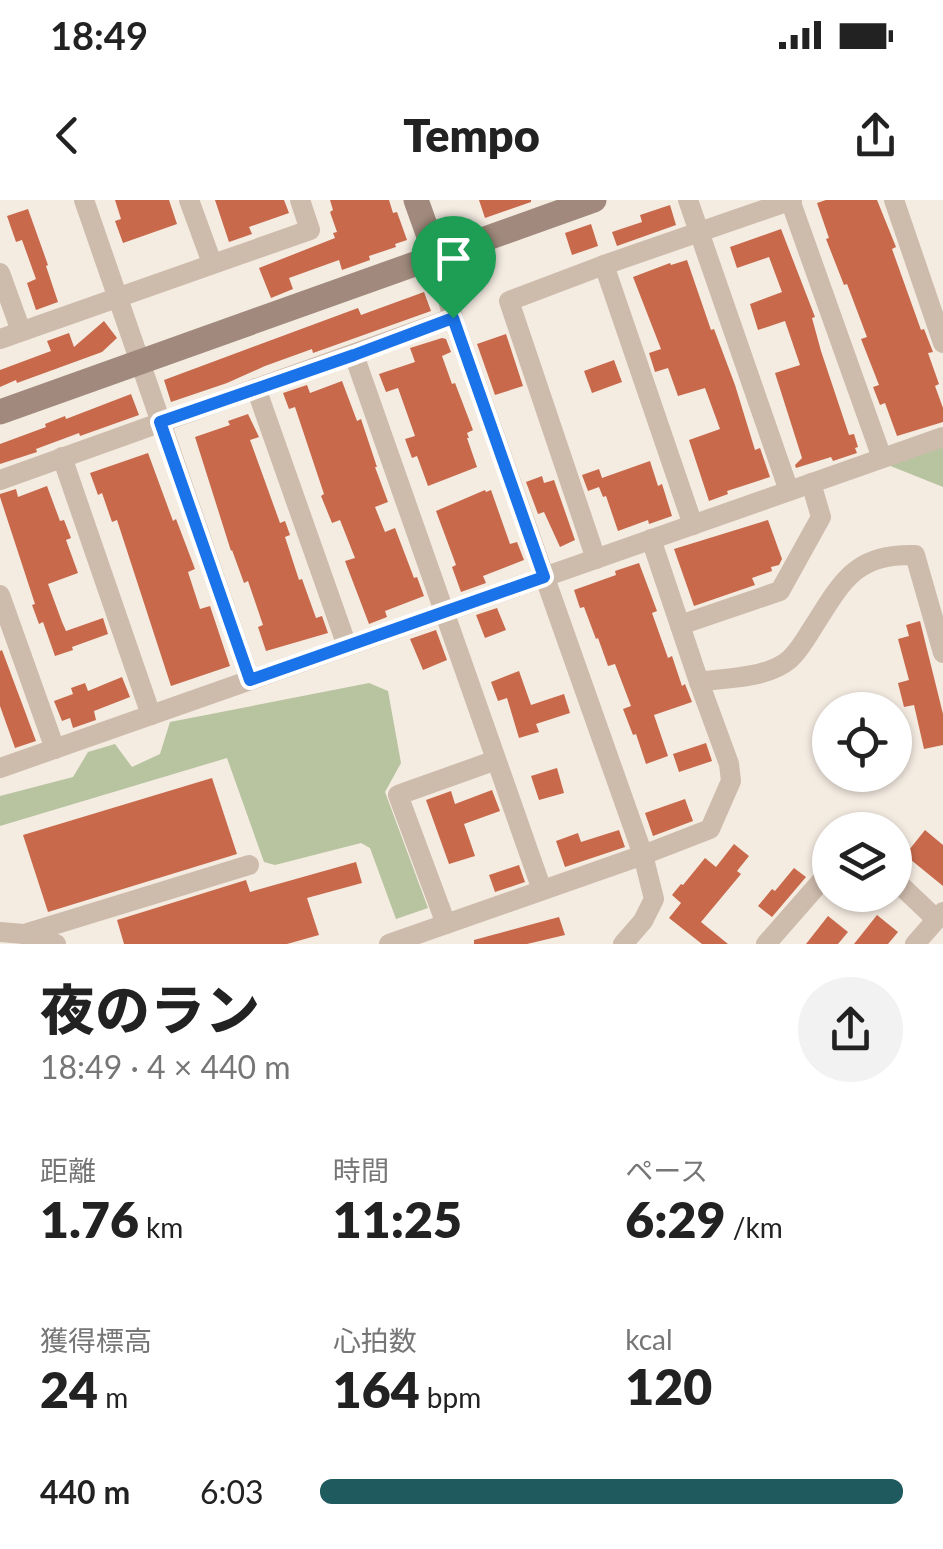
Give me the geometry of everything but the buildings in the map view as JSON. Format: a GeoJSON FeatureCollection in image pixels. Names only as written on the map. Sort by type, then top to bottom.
{"type":"FeatureCollection","features":[{"type":"Feature","properties":{"kind":"street"},"geometry":{"type":"LineString","coordinates":[[84,200],[250,680]]}},
{"type":"Feature","properties":{"kind":"street"},"geometry":{"type":"LineString","coordinates":[[189,200],[212,264]]}},
{"type":"Feature","properties":{"kind":"street"},"geometry":{"type":"LineString","coordinates":[[0,339],[310,230],[300,200]]}},
{"type":"Feature","properties":{"kind":"street"},"geometry":{"type":"LineString","coordinates":[[416,200],[453,318],[643,856],[654,899],[623,944]]}},
{"type":"Feature","properties":{"kind":"street"},"geometry":{"type":"LineString","coordinates":[[0,412],[594,200]]}},
{"type":"Feature","properties":{"kind":"street"},"geometry":{"type":"LineString","coordinates":[[688,200],[788,491]]}},
{"type":"Feature","properties":{"kind":"street"},"geometry":{"type":"LineString","coordinates":[[596,558],[508,301],[604,264],[791,200],[882,458]]}},
{"type":"Feature","properties":{"kind":"street"},"geometry":{"type":"LineString","coordinates":[[894,200],[943,343]]}},
{"type":"Feature","properties":{"kind":"street"},"geometry":{"type":"LineString","coordinates":[[604,264],[693,525]]}},
{"type":"Feature","properties":{"kind":"street"},"geometry":{"type":"LineString","coordinates":[[0,273],[21,331]]}},
{"type":"Feature","properties":{"kind":"street"},"geometry":{"type":"LineString","coordinates":[[0,480],[453,318]]}},
{"type":"Feature","properties":{"kind":"street"},"geometry":{"type":"LineString","coordinates":[[354,355],[542,890]]}},
{"type":"Feature","properties":{"kind":"street"},"geometry":{"type":"LineString","coordinates":[[256,388],[346,646]]}},
{"type":"Feature","properties":{"kind":"street"},"geometry":{"type":"LineString","coordinates":[[0,768],[943,437]]}},
{"type":"Feature","properties":{"kind":"street"},"geometry":{"type":"LineString","coordinates":[[62,458],[152,715]]}},
{"type":"Feature","properties":{"kind":"street"},"geometry":{"type":"LineString","coordinates":[[680,625],[780,591],[820,517],[811,483]]}},
{"type":"Feature","properties":{"kind":"street"},"geometry":{"type":"LineString","coordinates":[[388,944],[710,829],[731,781],[729,764],[651,539]]}},
{"type":"Feature","properties":{"kind":"street"},"geometry":{"type":"LineString","coordinates":[[699,682],[764,672],[791,658],[838,588],[860,566],[890,554],[915,555],[943,653]]}},
{"type":"Feature","properties":{"kind":"street"},"geometry":{"type":"LineString","coordinates":[[0,595],[55,749]]}},
{"type":"Feature","properties":{"kind":"street"},"geometry":{"type":"LineString","coordinates":[[446,924],[398,795],[496,760]]}},
{"type":"Feature","properties":{"kind":"street"},"geometry":{"type":"LineString","coordinates":[[24,934],[249,865]]}},
{"type":"Feature","properties":{"kind":"street"},"geometry":{"type":"LineString","coordinates":[[766,944],[812,891]]}},
{"type":"Feature","properties":{"kind":"street"},"geometry":{"type":"LineString","coordinates":[[912,894],[939,916],[915,944]]}},
{"type":"Feature","properties":{"kind":"street"},"geometry":{"type":"LineString","coordinates":[[0,932],[24,934],[56,944]]}},
{"type":"Feature","properties":{"kind":"green space"},"geometry":{"type":"Polygon","coordinates":[[[943,445],[943,487],[888,465],[943,445]]]}},
{"type":"Feature","properties":{"kind":"green space"},"geometry":{"type":"Polygon","coordinates":[[[369,683],[388,691],[401,763],[385,792],[428,908],[396,919],[370,848],[361,843],[275,865],[264,862],[227,758],[0,826],[0,796],[73,777],[88,752],[115,744],[132,767],[160,754],[170,722],[369,683]]]}},
{"type":"Feature","properties":{"kind":"route"},"geometry":{"type":"LineString","coordinates":[[453,318],[544,577],[250,680],[160,422],[453,318]]}}]}
